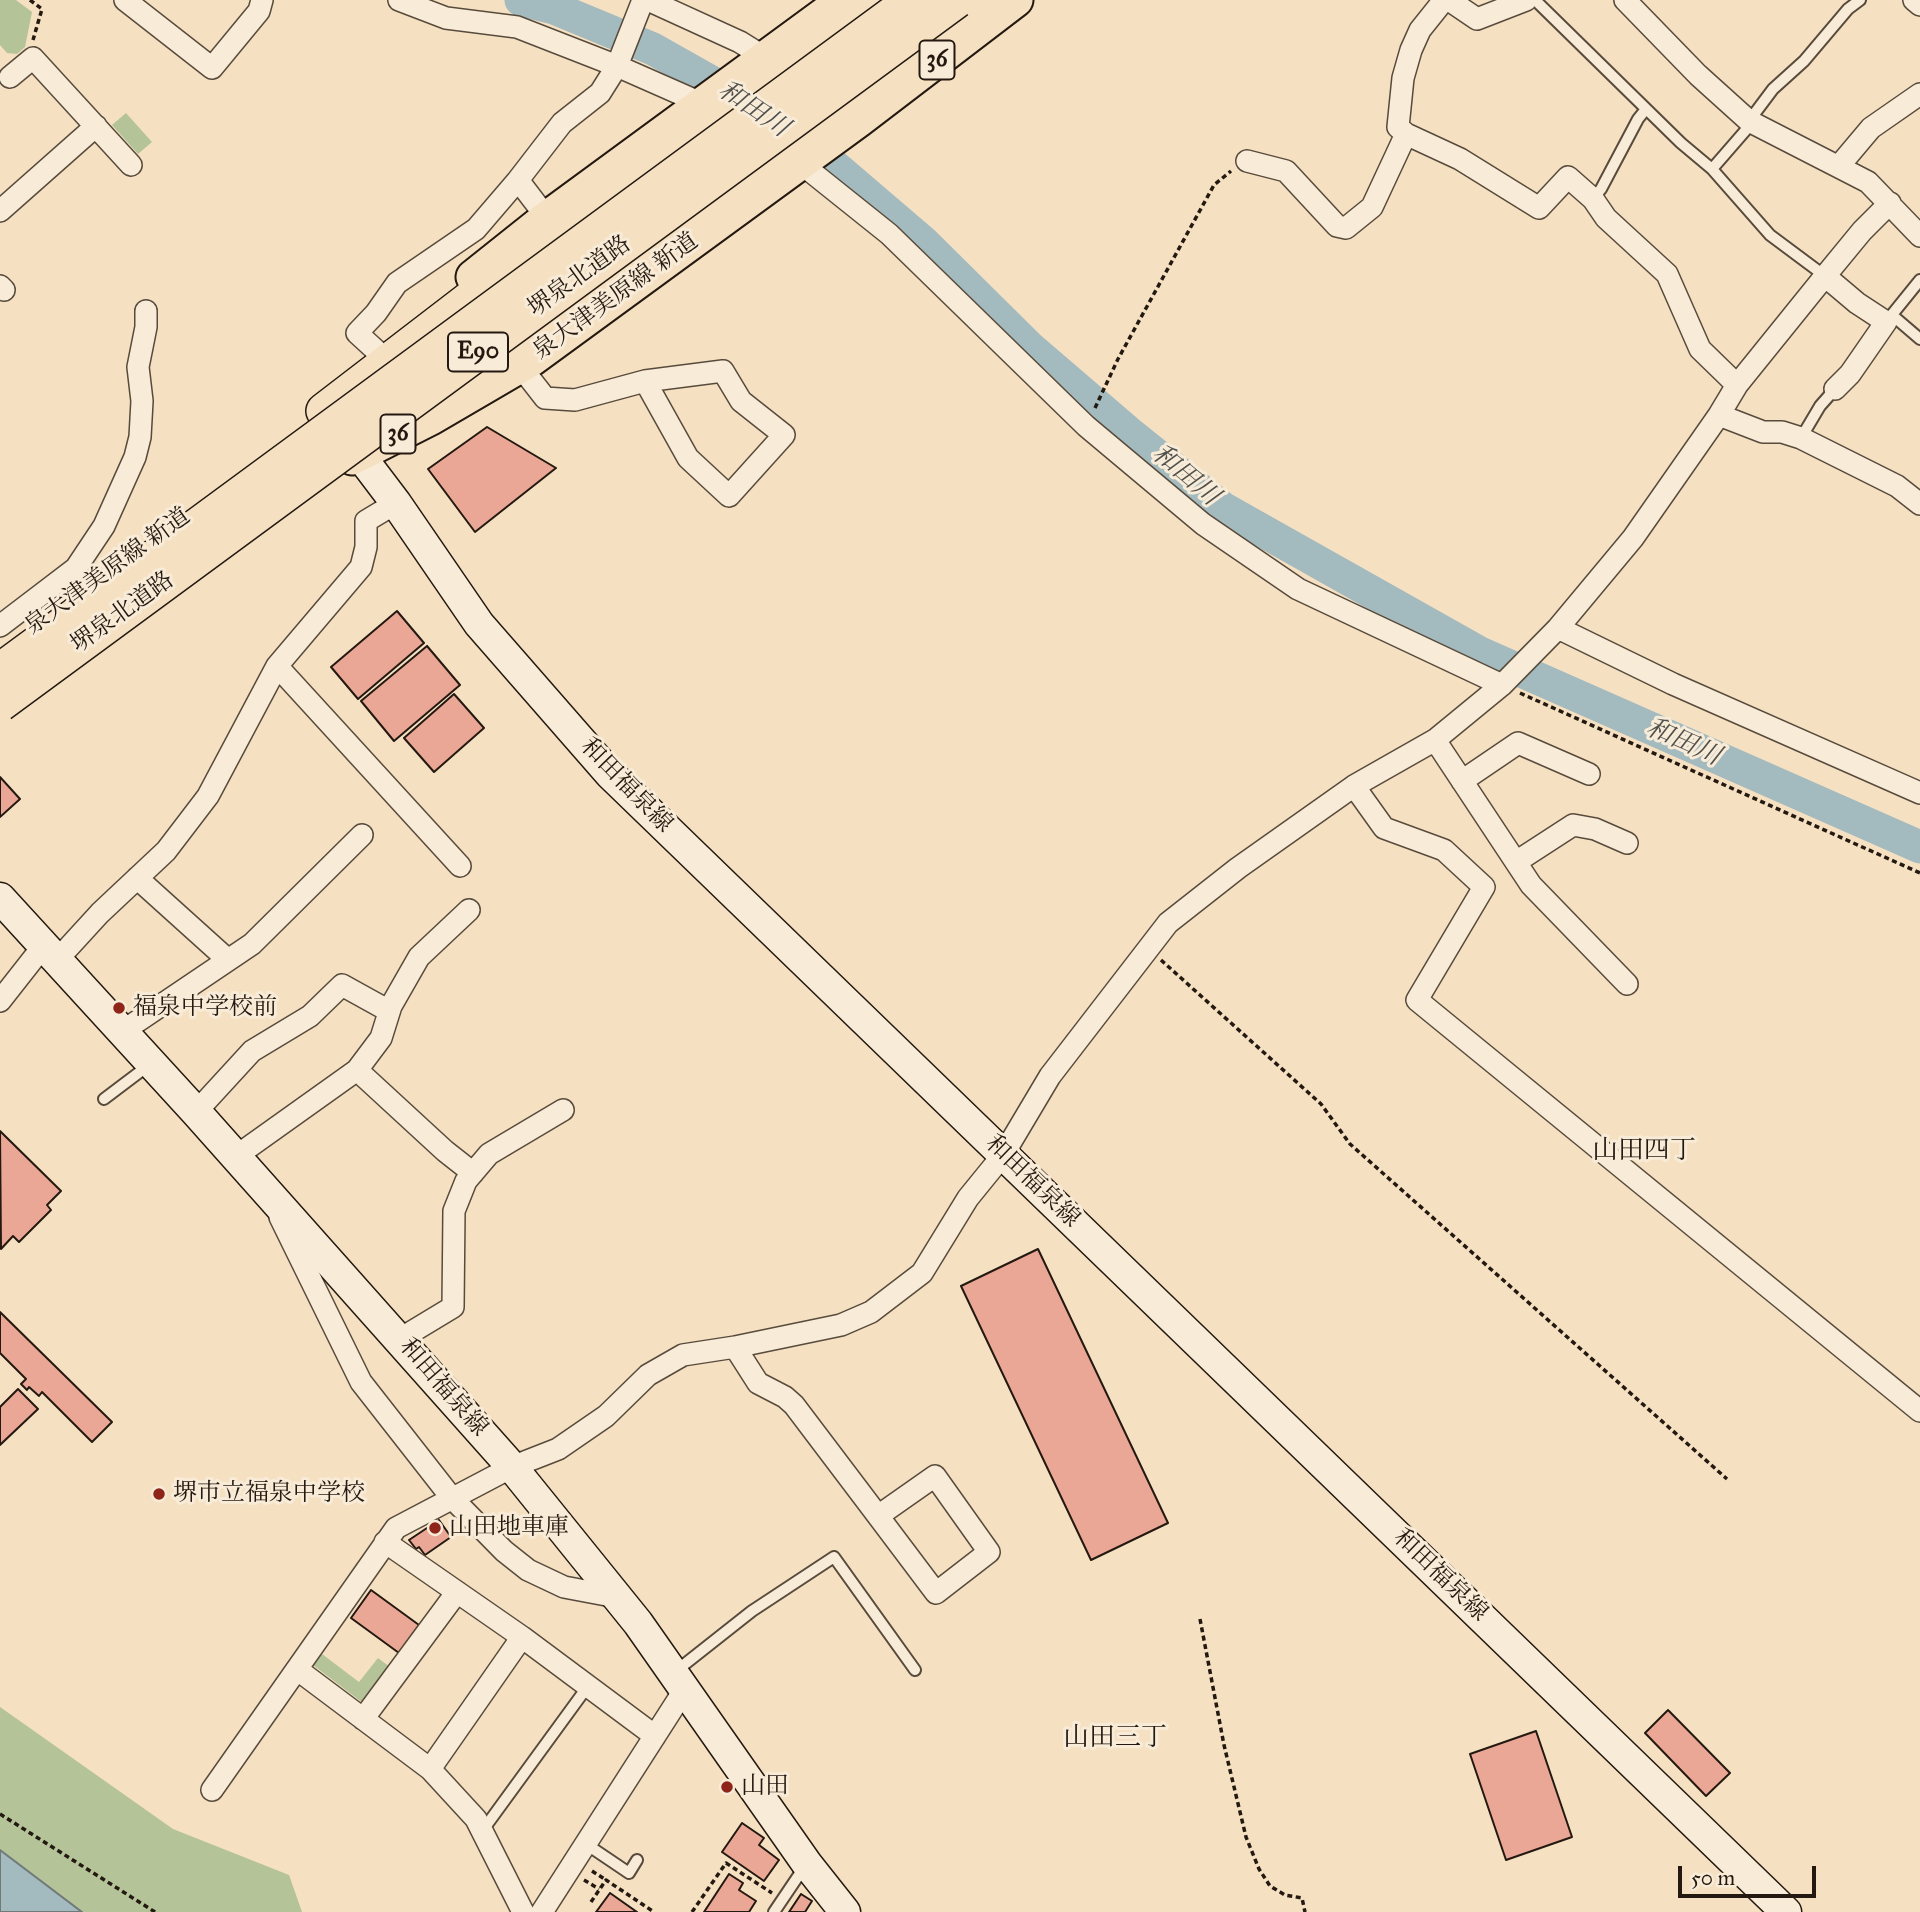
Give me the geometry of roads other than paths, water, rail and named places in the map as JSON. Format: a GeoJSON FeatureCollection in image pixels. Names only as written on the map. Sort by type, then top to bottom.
{"type":"FeatureCollection","features":[{"type":"Feature","properties":{"kind":"highway"},"geometry":{"type":"LineString","coordinates":[[324,411],[479,292],[877,0]]}},
{"type":"Feature","properties":{"kind":"highway","name":"堺泉北道路"},"geometry":{"type":"LineString","coordinates":[[0,671],[912,0]]}},
{"type":"Feature","properties":{"kind":"highway","name":"堺泉北道路"},"geometry":{"type":"LineString","coordinates":[[0,704],[957,0]]}},
{"type":"Feature","properties":{"kind":"highway"},"geometry":{"type":"LineString","coordinates":[[359,453],[422,406],[520,356],[982,0]]}},
{"type":"Feature","properties":{"kind":"main road","name":"泉大津美原線 新道"},"geometry":{"type":"LineString","coordinates":[[520,356],[802,161],[1016,0]]}},
{"type":"Feature","properties":{"kind":"main road","name":"泉大津美原線 新道"},"geometry":{"type":"LineString","coordinates":[[0,652],[324,411],[408,329],[547,218],[835,2]]}},
{"type":"Feature","properties":{"kind":"main road","name":"和田福泉線"},"geometry":{"type":"LineString","coordinates":[[324,411],[396,503],[479,624],[610,775],[1786,1912]]}},
{"type":"Feature","properties":{"kind":"main road","name":"36"},"geometry":{"type":"LineString","coordinates":[[0,722],[359,453]]}},
{"type":"Feature","properties":{"kind":"main road","name":"和田福泉線"},"geometry":{"type":"LineString","coordinates":[[0,898],[152,1063],[512,1466],[617,1597],[807,1864],[845,1912]]}},
{"type":"Feature","properties":{"kind":"street"},"geometry":{"type":"LineString","coordinates":[[125,0],[212,68],[259,11],[262,0]]}},
{"type":"Feature","properties":{"kind":"street"},"geometry":{"type":"LineString","coordinates":[[399,0],[446,18],[517,27],[617,66],[701,103]]}},
{"type":"Feature","properties":{"kind":"street"},"geometry":{"type":"LineString","coordinates":[[381,355],[357,332],[376,313],[397,283],[476,229],[562,122],[600,93],[617,66],[646,0],[740,42],[761,59]]}},
{"type":"Feature","properties":{"kind":"street"},"geometry":{"type":"LineString","coordinates":[[1526,0],[1477,19],[1447,0],[1420,30],[1403,78],[1398,127],[1406,134],[1461,159],[1539,208],[1569,177],[1592,199],[1606,218],[1667,274],[1700,349],[1737,385]]}},
{"type":"Feature","properties":{"kind":"street"},"geometry":{"type":"LineString","coordinates":[[1625,0],[1698,75],[1751,122],[1868,182],[1920,236]]}},
{"type":"Feature","properties":{"kind":"street"},"geometry":{"type":"LineString","coordinates":[[1914,0],[1920,5]]}},
{"type":"Feature","properties":{"kind":"street"},"geometry":{"type":"LineString","coordinates":[[3,76],[33,58],[131,165]]}},
{"type":"Feature","properties":{"kind":"street"},"geometry":{"type":"LineString","coordinates":[[1839,166],[1871,128],[1920,94]]}},
{"type":"Feature","properties":{"kind":"street"},"geometry":{"type":"LineString","coordinates":[[0,211],[96,127]]}},
{"type":"Feature","properties":{"kind":"street"},"geometry":{"type":"LineString","coordinates":[[1247,162],[1286,171],[1337,226],[1346,228],[1371,207],[1406,134]]}},
{"type":"Feature","properties":{"kind":"street"},"geometry":{"type":"LineString","coordinates":[[802,161],[889,234],[1086,426],[1203,523],[1298,589],[1506,680]]}},
{"type":"Feature","properties":{"kind":"street"},"geometry":{"type":"LineString","coordinates":[[518,180],[547,218]]}},
{"type":"Feature","properties":{"kind":"street"},"geometry":{"type":"LineString","coordinates":[[212,1790],[396,1528],[512,1466],[558,1449],[606,1416],[648,1375],[683,1355],[841,1325],[870,1312],[922,1273],[968,1198],[1003,1154],[1050,1076],[1168,923],[1238,868],[1354,786],[1435,740],[1506,680],[1558,628],[1633,538],[1737,385],[1862,231],[1890,204]]}},
{"type":"Feature","properties":{"kind":"street"},"geometry":{"type":"LineString","coordinates":[[1825,276],[1857,303],[1889,318],[1850,374],[1835,389]]}},
{"type":"Feature","properties":{"kind":"street"},"geometry":{"type":"LineString","coordinates":[[0,626],[76,568],[104,526],[135,457],[140,437],[142,401],[138,368],[146,327],[146,311]]}},
{"type":"Feature","properties":{"kind":"street"},"geometry":{"type":"LineString","coordinates":[[520,356],[545,398],[575,400],[645,381],[723,371],[741,401],[785,435],[729,496],[688,457],[645,381]]}},
{"type":"Feature","properties":{"kind":"street"},"geometry":{"type":"LineString","coordinates":[[1719,415],[1763,432],[1782,432],[1801,439],[1897,486],[1920,504]]}},
{"type":"Feature","properties":{"kind":"street"},"geometry":{"type":"LineString","coordinates":[[0,1000],[50,952],[100,913],[166,851],[208,796],[277,666],[361,567],[366,547],[366,521],[396,503]]}},
{"type":"Feature","properties":{"kind":"street"},"geometry":{"type":"LineString","coordinates":[[1558,628],[1672,684],[1920,793]]}},
{"type":"Feature","properties":{"kind":"street"},"geometry":{"type":"LineString","coordinates":[[277,666],[460,866]]}},
{"type":"Feature","properties":{"kind":"street"},"geometry":{"type":"LineString","coordinates":[[1435,740],[1531,885],[1628,984]]}},
{"type":"Feature","properties":{"kind":"street"},"geometry":{"type":"LineString","coordinates":[[1462,781],[1518,743],[1590,774]]}},
{"type":"Feature","properties":{"kind":"street"},"geometry":{"type":"LineString","coordinates":[[1354,786],[1384,828],[1444,850],[1484,887],[1417,1000],[1920,1411]]}},
{"type":"Feature","properties":{"kind":"street"},"geometry":{"type":"LineString","coordinates":[[1516,862],[1573,825],[1595,829],[1627,843]]}},
{"type":"Feature","properties":{"kind":"street"},"geometry":{"type":"LineString","coordinates":[[123,1031],[252,944],[362,835]]}},
{"type":"Feature","properties":{"kind":"street"},"geometry":{"type":"LineString","coordinates":[[137,878],[228,960]]}},
{"type":"Feature","properties":{"kind":"street"},"geometry":{"type":"LineString","coordinates":[[236,1157],[357,1070],[381,1038],[389,1011],[419,957],[469,910]]}},
{"type":"Feature","properties":{"kind":"street"},"geometry":{"type":"LineString","coordinates":[[196,1112],[252,1051],[310,1016],[342,985],[389,1011]]}},
{"type":"Feature","properties":{"kind":"street"},"geometry":{"type":"LineString","coordinates":[[357,1070],[445,1152],[473,1173]]}},
{"type":"Feature","properties":{"kind":"street"},"geometry":{"type":"LineString","coordinates":[[400,1339],[453,1307],[454,1210],[466,1181],[489,1154],[563,1110]]}},
{"type":"Feature","properties":{"kind":"street"},"geometry":{"type":"LineString","coordinates":[[269,1194],[361,1382],[451,1497],[504,1551],[528,1570],[564,1587],[617,1597]]}},
{"type":"Feature","properties":{"kind":"street"},"geometry":{"type":"LineString","coordinates":[[735,1347],[758,1383],[785,1397],[794,1405],[936,1593],[989,1552],[935,1476],[878,1516]]}},
{"type":"Feature","properties":{"kind":"street"},"geometry":{"type":"LineString","coordinates":[[385,1542],[522,1637],[655,1736]]}},
{"type":"Feature","properties":{"kind":"street"},"geometry":{"type":"LineString","coordinates":[[363,1719],[457,1592]]}},
{"type":"Feature","properties":{"kind":"street"},"geometry":{"type":"LineString","coordinates":[[430,1769],[522,1637]]}},
{"type":"Feature","properties":{"kind":"street"},"geometry":{"type":"LineString","coordinates":[[298,1670],[430,1769],[476,1819],[523,1912]]}},
{"type":"Feature","properties":{"kind":"street"},"geometry":{"type":"LineString","coordinates":[[542,1912],[655,1736],[679,1681]]}},
{"type":"Feature","properties":{"kind":"lane"},"geometry":{"type":"LineString","coordinates":[[1535,0],[1646,109],[1712,169],[1770,235],[1825,276]]}},
{"type":"Feature","properties":{"kind":"lane"},"geometry":{"type":"LineString","coordinates":[[1712,169],[1751,122],[1773,89],[1804,61],[1848,9],[1860,0]]}},
{"type":"Feature","properties":{"kind":"lane"},"geometry":{"type":"LineString","coordinates":[[1592,199],[1601,189],[1637,119],[1646,109]]}},
{"type":"Feature","properties":{"kind":"lane"},"geometry":{"type":"LineString","coordinates":[[1920,280],[1889,318],[1920,339]]}},
{"type":"Feature","properties":{"kind":"lane"},"geometry":{"type":"LineString","coordinates":[[1801,439],[1820,407],[1835,389]]}},
{"type":"Feature","properties":{"kind":"lane"},"geometry":{"type":"LineString","coordinates":[[104,1099],[152,1063]]}},
{"type":"Feature","properties":{"kind":"lane"},"geometry":{"type":"LineString","coordinates":[[679,1681],[752,1611],[834,1557],[915,1670]]}},
{"type":"Feature","properties":{"kind":"lane"},"geometry":{"type":"LineString","coordinates":[[483,1830],[588,1686]]}},
{"type":"Feature","properties":{"kind":"lane"},"geometry":{"type":"LineString","coordinates":[[586,1844],[629,1872],[637,1860]]}},
{"type":"Feature","properties":{"kind":"lane"},"geometry":{"type":"LineString","coordinates":[[774,1912],[807,1864]]}},
{"type":"Feature","properties":{"kind":"water"},"geometry":{"type":"Polygon","coordinates":[[[0,1850],[82,1912],[0,1912],[0,1850]]]}},
{"type":"Feature","properties":{"kind":"waterway","name":"和田川"},"geometry":{"type":"LineString","coordinates":[[521,0],[554,8],[653,49],[747,102]]}},
{"type":"Feature","properties":{"kind":"waterway","name":"和田川"},"geometry":{"type":"LineString","coordinates":[[794,136],[833,165],[923,242],[1029,347],[1128,432],[1224,509],[1478,652],[1920,847]]}},
{"type":"Feature","properties":{"kind":"place","name":"福泉中学校前"},"geometry":{"type":"Point","coordinates":[119,1008]}},
{"type":"Feature","properties":{"kind":"place","name":"堺市立福泉中学校"},"geometry":{"type":"Point","coordinates":[159,1494]}},
{"type":"Feature","properties":{"kind":"place","name":"山田地車庫"},"geometry":{"type":"Point","coordinates":[435,1528]}},
{"type":"Feature","properties":{"kind":"place","name":"山田"},"geometry":{"type":"Point","coordinates":[727,1787]}},
{"type":"Feature","properties":{"kind":"district","name":"山田四丁"},"geometry":{"type":"Point","coordinates":[1644,1152]}},
{"type":"Feature","properties":{"kind":"district","name":"山田三丁"},"geometry":{"type":"Point","coordinates":[1115,1739]}}]}
